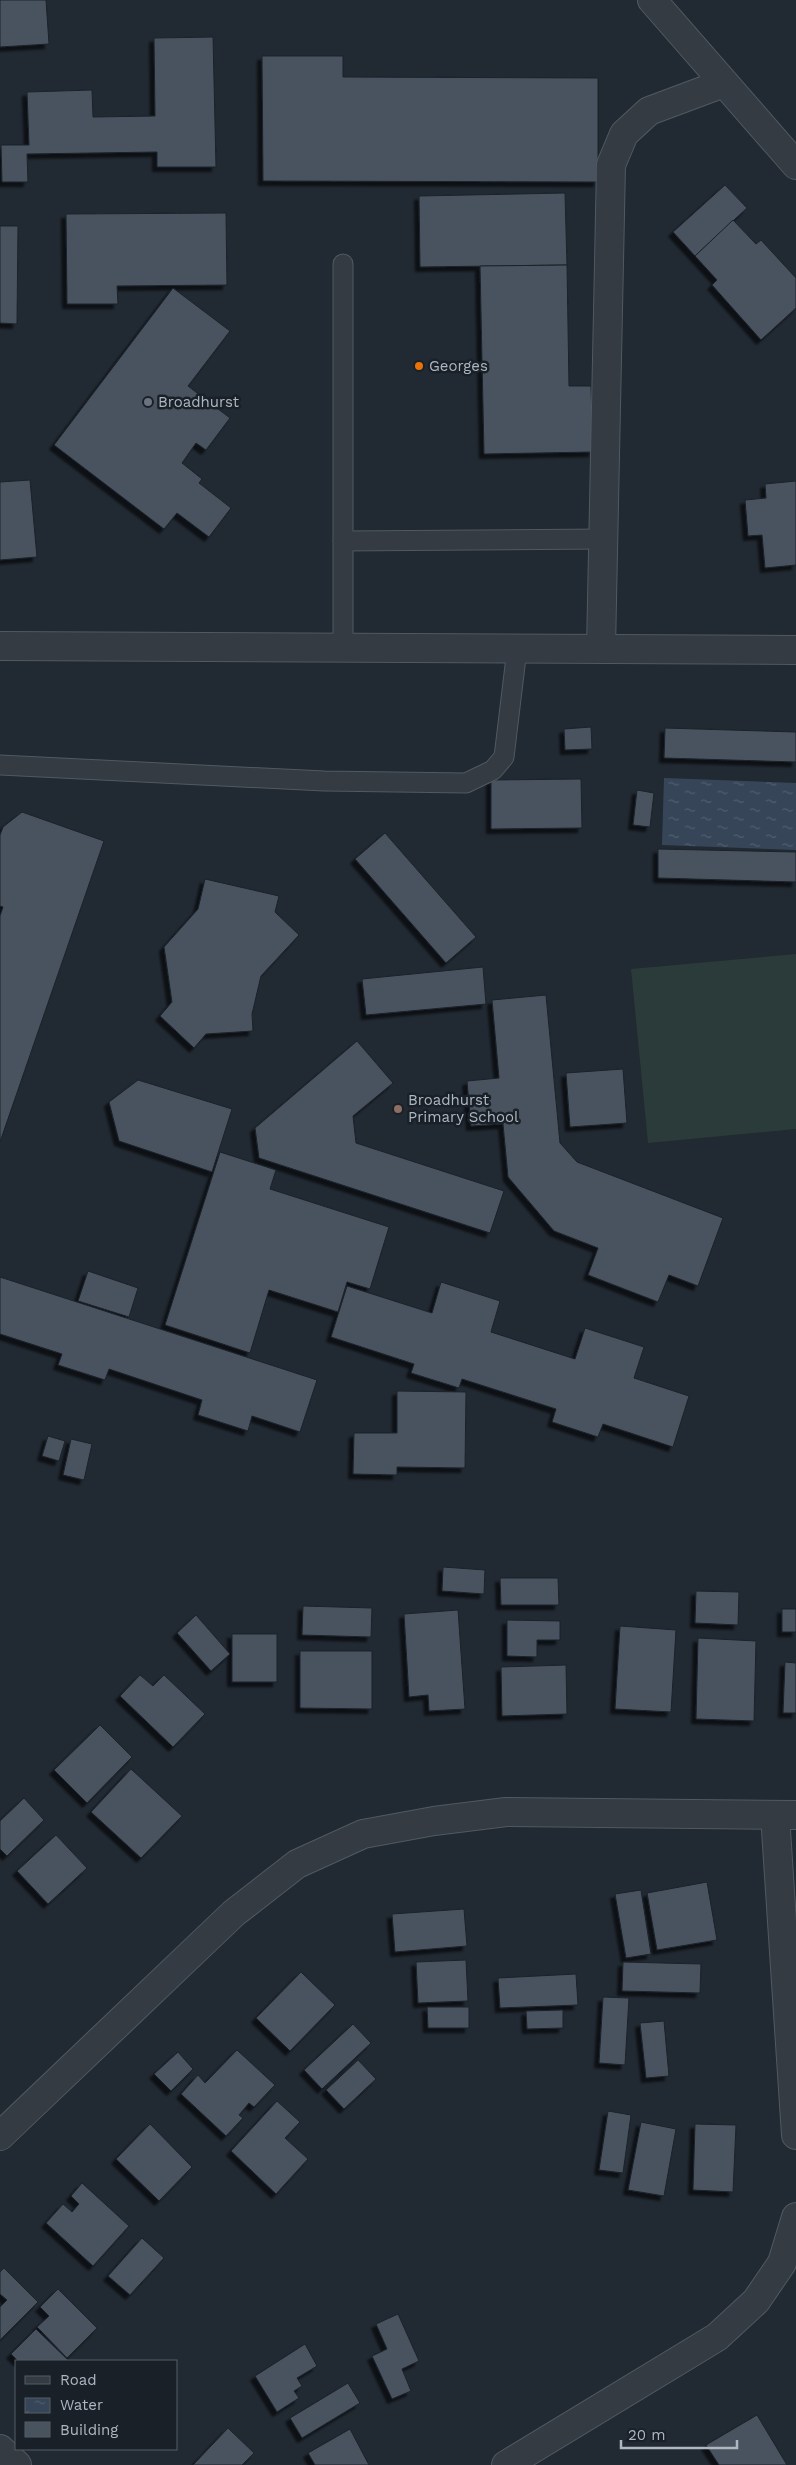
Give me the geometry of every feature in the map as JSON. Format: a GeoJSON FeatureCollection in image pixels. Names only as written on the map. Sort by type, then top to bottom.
{"type":"FeatureCollection","features":[{"type":"Feature","properties":{"kind":"street"},"geometry":{"type":"LineString","coordinates":[[652,0],[796,165]]}},
{"type":"Feature","properties":{"kind":"street"},"geometry":{"type":"LineString","coordinates":[[601,650],[611,165],[624,134],[648,111],[724,83]]}},
{"type":"Feature","properties":{"kind":"street"},"geometry":{"type":"LineString","coordinates":[[0,646],[796,650]]}},
{"type":"Feature","properties":{"kind":"street"},"geometry":{"type":"LineString","coordinates":[[0,2136],[234,1913],[297,1864],[363,1834],[434,1821],[506,1812],[785,1815],[796,2135]]}},
{"type":"Feature","properties":{"kind":"street"},"geometry":{"type":"LineString","coordinates":[[506,2465],[717,2337],[789,2270],[796,2218]]}},
{"type":"Feature","properties":{"kind":"street"},"geometry":{"type":"LineString","coordinates":[[0,2449],[17,2465]]}},
{"type":"Feature","properties":{"kind":"lane"},"geometry":{"type":"LineString","coordinates":[[343,264],[343,648]]}},
{"type":"Feature","properties":{"kind":"lane"},"geometry":{"type":"LineString","coordinates":[[343,540],[604,539]]}},
{"type":"Feature","properties":{"kind":"lane"},"geometry":{"type":"LineString","coordinates":[[0,765],[324,781],[466,783],[492,770],[504,757],[517,649]]}},
{"type":"Feature","properties":{"kind":"shaded area"},"geometry":{"type":"Polygon","coordinates":[[[796,954],[796,1129],[648,1143],[631,969],[796,954]]]}},
{"type":"Feature","properties":{"kind":"water"},"geometry":{"type":"Polygon","coordinates":[[[664,778],[796,783],[796,850],[662,845],[664,778]]]}},
{"type":"Feature","properties":{"kind":"building"},"geometry":{"type":"Polygon","coordinates":[[[0,0],[46,0],[49,44],[0,47],[0,0]]]}},
{"type":"Feature","properties":{"kind":"building"},"geometry":{"type":"Polygon","coordinates":[[[213,37],[216,167],[157,167],[157,152],[27,154],[28,182],[2,182],[1,145],[29,145],[27,92],[92,90],[93,117],[155,116],[154,38],[213,37]]]}},
{"type":"Feature","properties":{"kind":"building"},"geometry":{"type":"Polygon","coordinates":[[[262,56],[343,56],[343,77],[598,78],[598,182],[263,181],[262,56]]]}},
{"type":"Feature","properties":{"kind":"building"},"geometry":{"type":"Polygon","coordinates":[[[725,185],[747,208],[695,256],[673,232],[725,185]]]}},
{"type":"Feature","properties":{"kind":"building"},"geometry":{"type":"Polygon","coordinates":[[[565,193],[567,265],[420,267],[419,196],[565,193]]]}},
{"type":"Feature","properties":{"kind":"building"},"geometry":{"type":"Polygon","coordinates":[[[226,213],[227,285],[117,286],[118,304],[67,304],[66,214],[226,213]]]}},
{"type":"Feature","properties":{"kind":"building"},"geometry":{"type":"Polygon","coordinates":[[[733,220],[756,244],[761,240],[796,278],[796,308],[761,340],[712,285],[717,280],[695,256],[733,220]]]}},
{"type":"Feature","properties":{"kind":"building"},"geometry":{"type":"Polygon","coordinates":[[[0,226],[18,226],[17,324],[0,323],[0,226]]]}},
{"type":"Feature","properties":{"kind":"building"},"geometry":{"type":"Polygon","coordinates":[[[567,265],[569,386],[591,386],[593,452],[484,454],[480,266],[567,265]]]}},
{"type":"Feature","properties":{"kind":"building","name":"Broadhurst"},"geometry":{"type":"Polygon","coordinates":[[[173,288],[230,331],[188,386],[230,418],[206,450],[196,443],[182,463],[202,479],[199,483],[231,508],[209,537],[177,513],[164,529],[54,445],[173,288]]]}},
{"type":"Feature","properties":{"kind":"building"},"geometry":{"type":"Polygon","coordinates":[[[30,480],[37,557],[0,560],[0,482],[30,480]]]}},
{"type":"Feature","properties":{"kind":"building"},"geometry":{"type":"Polygon","coordinates":[[[796,481],[796,565],[765,568],[762,535],[748,536],[745,500],[766,498],[765,484],[796,481]]]}},
{"type":"Feature","properties":{"kind":"building"},"geometry":{"type":"Polygon","coordinates":[[[591,727],[592,749],[565,750],[564,729],[591,727]]]}},
{"type":"Feature","properties":{"kind":"building"},"geometry":{"type":"Polygon","coordinates":[[[665,728],[796,732],[796,762],[664,758],[665,728]]]}},
{"type":"Feature","properties":{"kind":"building"},"geometry":{"type":"Polygon","coordinates":[[[581,779],[582,828],[491,829],[491,780],[581,779]]]}},
{"type":"Feature","properties":{"kind":"building"},"geometry":{"type":"Polygon","coordinates":[[[637,790],[654,793],[650,827],[633,825],[637,790]]]}},
{"type":"Feature","properties":{"kind":"building"},"geometry":{"type":"Polygon","coordinates":[[[22,812],[104,841],[0,1142],[0,916],[3,907],[0,906],[0,835],[3,827],[22,812]]]}},
{"type":"Feature","properties":{"kind":"building"},"geometry":{"type":"Polygon","coordinates":[[[385,833],[476,937],[446,963],[355,859],[385,833]]]}},
{"type":"Feature","properties":{"kind":"building"},"geometry":{"type":"Polygon","coordinates":[[[658,849],[796,852],[796,882],[658,878],[658,849]]]}},
{"type":"Feature","properties":{"kind":"building"},"geometry":{"type":"Polygon","coordinates":[[[205,879],[279,896],[275,912],[299,935],[261,976],[252,1014],[253,1031],[206,1034],[194,1048],[160,1016],[172,1002],[164,947],[198,909],[205,879]]]}},
{"type":"Feature","properties":{"kind":"building"},"geometry":{"type":"Polygon","coordinates":[[[483,967],[486,1004],[366,1015],[362,979],[483,967]]]}},
{"type":"Feature","properties":{"kind":"building"},"geometry":{"type":"Polygon","coordinates":[[[546,995],[560,1143],[577,1162],[723,1218],[698,1286],[669,1275],[658,1302],[588,1275],[598,1248],[554,1231],[508,1177],[503,1124],[471,1126],[467,1081],[499,1078],[492,1000],[546,995]]]}},
{"type":"Feature","properties":{"kind":"building"},"geometry":{"type":"Polygon","coordinates":[[[357,1041],[393,1083],[353,1116],[356,1143],[504,1191],[490,1233],[259,1158],[255,1128],[357,1041]]]}},
{"type":"Feature","properties":{"kind":"building"},"geometry":{"type":"Polygon","coordinates":[[[623,1069],[627,1123],[570,1127],[566,1073],[623,1069]]]}},
{"type":"Feature","properties":{"kind":"building"},"geometry":{"type":"Polygon","coordinates":[[[138,1080],[232,1109],[212,1172],[119,1141],[109,1102],[138,1080]]]}},
{"type":"Feature","properties":{"kind":"building"},"geometry":{"type":"Polygon","coordinates":[[[220,1152],[276,1170],[270,1189],[389,1227],[370,1289],[347,1282],[338,1312],[269,1290],[250,1353],[165,1325],[220,1152]]]}},
{"type":"Feature","properties":{"kind":"building"},"geometry":{"type":"Polygon","coordinates":[[[88,1271],[138,1288],[129,1317],[78,1301],[88,1271]]]}},
{"type":"Feature","properties":{"kind":"building"},"geometry":{"type":"Polygon","coordinates":[[[0,1277],[317,1380],[300,1432],[252,1416],[248,1431],[198,1415],[202,1400],[109,1369],[105,1380],[58,1365],[62,1354],[0,1334],[0,1277]]]}},
{"type":"Feature","properties":{"kind":"building"},"geometry":{"type":"Polygon","coordinates":[[[441,1282],[500,1301],[491,1332],[575,1359],[585,1328],[644,1347],[634,1378],[689,1396],[673,1447],[603,1424],[598,1437],[552,1422],[556,1409],[462,1379],[459,1388],[411,1373],[414,1364],[331,1337],[347,1286],[432,1313],[441,1282]]]}},
{"type":"Feature","properties":{"kind":"building"},"geometry":{"type":"Polygon","coordinates":[[[397,1391],[466,1392],[465,1468],[397,1467],[397,1475],[353,1474],[354,1433],[397,1433],[397,1391]]]}},
{"type":"Feature","properties":{"kind":"building"},"geometry":{"type":"Polygon","coordinates":[[[48,1436],[65,1441],[59,1461],[42,1456],[48,1436]]]}},
{"type":"Feature","properties":{"kind":"building"},"geometry":{"type":"Polygon","coordinates":[[[71,1439],[92,1444],[84,1480],[63,1475],[71,1439]]]}},
{"type":"Feature","properties":{"kind":"building"},"geometry":{"type":"Polygon","coordinates":[[[443,1567],[485,1570],[484,1594],[442,1591],[443,1567]]]}},
{"type":"Feature","properties":{"kind":"building"},"geometry":{"type":"Polygon","coordinates":[[[500,1578],[558,1578],[559,1605],[501,1605],[500,1578]]]}},
{"type":"Feature","properties":{"kind":"building"},"geometry":{"type":"Polygon","coordinates":[[[696,1591],[739,1592],[738,1625],[695,1623],[696,1591]]]}},
{"type":"Feature","properties":{"kind":"building"},"geometry":{"type":"Polygon","coordinates":[[[303,1606],[372,1608],[371,1637],[302,1635],[303,1606]]]}},
{"type":"Feature","properties":{"kind":"building"},"geometry":{"type":"Polygon","coordinates":[[[782,1609],[796,1609],[796,1632],[782,1632],[782,1609]]]}},
{"type":"Feature","properties":{"kind":"building"},"geometry":{"type":"Polygon","coordinates":[[[458,1610],[465,1709],[429,1711],[428,1695],[409,1697],[404,1614],[458,1610]]]}},
{"type":"Feature","properties":{"kind":"building"},"geometry":{"type":"Polygon","coordinates":[[[196,1615],[230,1654],[211,1671],[177,1633],[196,1615]]]}},
{"type":"Feature","properties":{"kind":"building"},"geometry":{"type":"Polygon","coordinates":[[[507,1620],[560,1621],[560,1640],[537,1640],[537,1657],[507,1656],[507,1620]]]}},
{"type":"Feature","properties":{"kind":"building"},"geometry":{"type":"Polygon","coordinates":[[[620,1626],[676,1630],[671,1712],[615,1709],[620,1626]]]}},
{"type":"Feature","properties":{"kind":"building"},"geometry":{"type":"Polygon","coordinates":[[[232,1634],[277,1634],[277,1682],[232,1682],[232,1634]]]}},
{"type":"Feature","properties":{"kind":"building"},"geometry":{"type":"Polygon","coordinates":[[[698,1638],[756,1641],[754,1721],[696,1719],[698,1638]]]}},
{"type":"Feature","properties":{"kind":"building"},"geometry":{"type":"Polygon","coordinates":[[[300,1651],[372,1651],[372,1709],[300,1708],[300,1651]]]}},
{"type":"Feature","properties":{"kind":"building"},"geometry":{"type":"Polygon","coordinates":[[[785,1662],[796,1663],[796,1713],[783,1713],[785,1662]]]}},
{"type":"Feature","properties":{"kind":"building"},"geometry":{"type":"Polygon","coordinates":[[[566,1665],[567,1714],[502,1716],[501,1667],[566,1665]]]}},
{"type":"Feature","properties":{"kind":"building"},"geometry":{"type":"Polygon","coordinates":[[[140,1675],[153,1686],[164,1675],[205,1714],[173,1747],[120,1696],[140,1675]]]}},
{"type":"Feature","properties":{"kind":"building"},"geometry":{"type":"Polygon","coordinates":[[[100,1725],[132,1757],[87,1803],[54,1770],[100,1725]]]}},
{"type":"Feature","properties":{"kind":"building"},"geometry":{"type":"Polygon","coordinates":[[[131,1769],[182,1816],[141,1858],[91,1812],[131,1769]]]}},
{"type":"Feature","properties":{"kind":"building"},"geometry":{"type":"Polygon","coordinates":[[[24,1798],[44,1820],[7,1856],[0,1849],[0,1821],[24,1798]]]}},
{"type":"Feature","properties":{"kind":"building"},"geometry":{"type":"Polygon","coordinates":[[[56,1835],[87,1868],[48,1904],[17,1871],[56,1835]]]}},
{"type":"Feature","properties":{"kind":"building"},"geometry":{"type":"Polygon","coordinates":[[[707,1882],[717,1940],[657,1950],[647,1893],[707,1882]]]}},
{"type":"Feature","properties":{"kind":"building"},"geometry":{"type":"Polygon","coordinates":[[[641,1890],[651,1954],[626,1958],[615,1894],[641,1890]]]}},
{"type":"Feature","properties":{"kind":"building"},"geometry":{"type":"Polygon","coordinates":[[[464,1909],[467,1946],[395,1952],[392,1914],[464,1909]]]}},
{"type":"Feature","properties":{"kind":"building"},"geometry":{"type":"Polygon","coordinates":[[[466,1960],[468,2001],[418,2003],[416,1962],[466,1960]]]}},
{"type":"Feature","properties":{"kind":"building"},"geometry":{"type":"Polygon","coordinates":[[[623,1962],[701,1964],[700,1993],[622,1991],[623,1962]]]}},
{"type":"Feature","properties":{"kind":"building"},"geometry":{"type":"Polygon","coordinates":[[[301,1972],[335,2005],[290,2051],[256,2018],[301,1972]]]}},
{"type":"Feature","properties":{"kind":"building"},"geometry":{"type":"Polygon","coordinates":[[[576,1974],[578,2005],[500,2008],[498,1978],[576,1974]]]}},
{"type":"Feature","properties":{"kind":"building"},"geometry":{"type":"Polygon","coordinates":[[[603,1997],[629,1998],[625,2065],[599,2063],[603,1997]]]}},
{"type":"Feature","properties":{"kind":"building"},"geometry":{"type":"Polygon","coordinates":[[[427,2007],[469,2007],[469,2028],[428,2028],[427,2007]]]}},
{"type":"Feature","properties":{"kind":"building"},"geometry":{"type":"Polygon","coordinates":[[[563,2010],[563,2028],[527,2029],[526,2011],[563,2010]]]}},
{"type":"Feature","properties":{"kind":"building"},"geometry":{"type":"Polygon","coordinates":[[[664,2021],[669,2076],[646,2078],[640,2023],[664,2021]]]}},
{"type":"Feature","properties":{"kind":"building"},"geometry":{"type":"Polygon","coordinates":[[[353,2024],[371,2043],[322,2089],[304,2070],[353,2024]]]}},
{"type":"Feature","properties":{"kind":"building"},"geometry":{"type":"Polygon","coordinates":[[[237,2050],[275,2085],[254,2107],[249,2103],[239,2115],[243,2118],[226,2136],[181,2094],[198,2075],[205,2083],[237,2050]]]}},
{"type":"Feature","properties":{"kind":"building"},"geometry":{"type":"Polygon","coordinates":[[[178,2052],[193,2069],[171,2091],[154,2074],[178,2052]]]}},
{"type":"Feature","properties":{"kind":"building"},"geometry":{"type":"Polygon","coordinates":[[[358,2060],[376,2079],[344,2109],[326,2090],[358,2060]]]}},
{"type":"Feature","properties":{"kind":"building"},"geometry":{"type":"Polygon","coordinates":[[[277,2101],[300,2122],[285,2138],[308,2159],[276,2194],[231,2151],[277,2101]]]}},
{"type":"Feature","properties":{"kind":"building"},"geometry":{"type":"Polygon","coordinates":[[[608,2111],[631,2115],[623,2173],[599,2170],[608,2111]]]}},
{"type":"Feature","properties":{"kind":"building"},"geometry":{"type":"Polygon","coordinates":[[[641,2122],[676,2129],[664,2196],[628,2190],[641,2122]]]}},
{"type":"Feature","properties":{"kind":"building"},"geometry":{"type":"Polygon","coordinates":[[[150,2124],[192,2167],[159,2201],[116,2159],[150,2124]]]}},
{"type":"Feature","properties":{"kind":"building"},"geometry":{"type":"Polygon","coordinates":[[[695,2124],[736,2125],[733,2192],[693,2190],[695,2124]]]}},
{"type":"Feature","properties":{"kind":"building"},"geometry":{"type":"Polygon","coordinates":[[[82,2183],[129,2226],[93,2266],[46,2223],[63,2204],[72,2212],[79,2204],[71,2196],[82,2183]]]}},
{"type":"Feature","properties":{"kind":"building"},"geometry":{"type":"Polygon","coordinates":[[[142,2238],[164,2258],[130,2295],[108,2276],[142,2238]]]}},
{"type":"Feature","properties":{"kind":"building"},"geometry":{"type":"Polygon","coordinates":[[[4,2268],[38,2302],[0,2340],[0,2307],[7,2300],[0,2294],[0,2272],[4,2268]]]}},
{"type":"Feature","properties":{"kind":"building"},"geometry":{"type":"Polygon","coordinates":[[[58,2289],[97,2328],[67,2358],[37,2327],[49,2316],[40,2307],[58,2289]]]}},
{"type":"Feature","properties":{"kind":"building"},"geometry":{"type":"Polygon","coordinates":[[[398,2314],[419,2361],[402,2369],[411,2391],[392,2399],[372,2356],[387,2349],[376,2324],[398,2314]]]}},
{"type":"Feature","properties":{"kind":"building"},"geometry":{"type":"Polygon","coordinates":[[[36,2329],[68,2360],[17,2360],[11,2354],[36,2329]]]}},
{"type":"Feature","properties":{"kind":"building"},"geometry":{"type":"Polygon","coordinates":[[[305,2344],[317,2366],[297,2378],[302,2386],[294,2391],[299,2398],[277,2412],[255,2376],[305,2344]]]}},
{"type":"Feature","properties":{"kind":"building"},"geometry":{"type":"Polygon","coordinates":[[[348,2383],[360,2403],[302,2438],[290,2418],[348,2383]]]}},
{"type":"Feature","properties":{"kind":"building"},"geometry":{"type":"Polygon","coordinates":[[[757,2415],[787,2465],[719,2465],[706,2445],[757,2415]]]}},
{"type":"Feature","properties":{"kind":"building"},"geometry":{"type":"Polygon","coordinates":[[[228,2428],[254,2453],[242,2465],[193,2465],[228,2428]]]}},
{"type":"Feature","properties":{"kind":"building"},"geometry":{"type":"Polygon","coordinates":[[[350,2429],[369,2465],[315,2465],[308,2453],[350,2429]]]}},
{"type":"Feature","properties":{"kind":"place","name":"Georges"},"geometry":{"type":"Point","coordinates":[419,366]}},
{"type":"Feature","properties":{"kind":"place","name":"Broadhurst"},"geometry":{"type":"Point","coordinates":[148,402]}},
{"type":"Feature","properties":{"kind":"place","name":"Broadhurst Primary School"},"geometry":{"type":"Point","coordinates":[398,1109]}}]}
